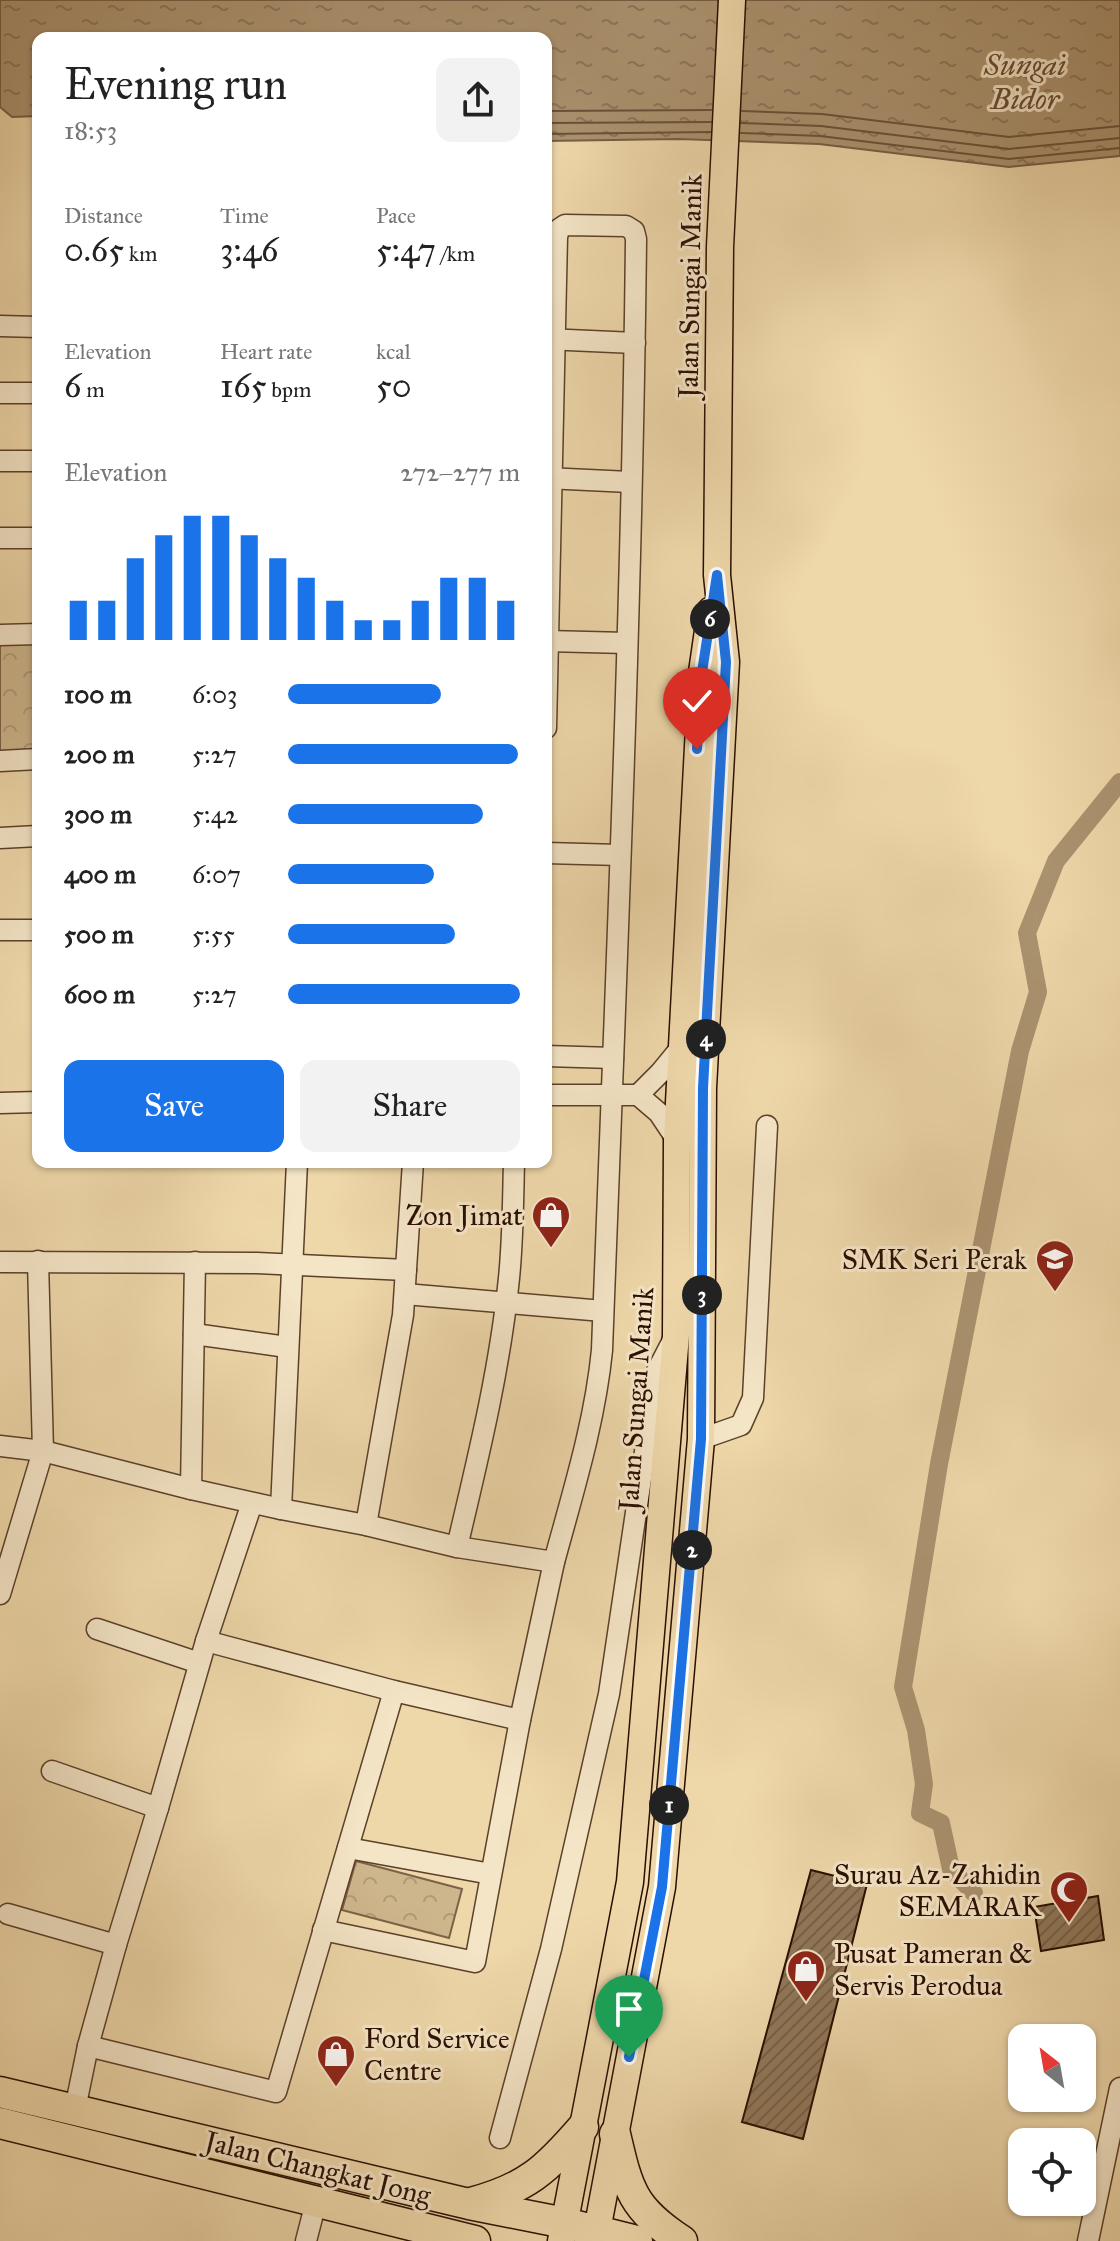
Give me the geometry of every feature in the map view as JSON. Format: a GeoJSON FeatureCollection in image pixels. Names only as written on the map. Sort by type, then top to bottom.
{"type":"FeatureCollection","features":[{"type":"Feature","properties":{"kind":"highway","name":"Jalan Changkat Jong"},"geometry":{"type":"LineString","coordinates":[[0,2092],[469,2204],[563,2232],[637,2241]]}},
{"type":"Feature","properties":{"kind":"highway","name":"Jalan Changkat Jong"},"geometry":{"type":"LineString","coordinates":[[0,2123],[469,2240]]}},
{"type":"Feature","properties":{"kind":"highway"},"geometry":{"type":"LineString","coordinates":[[469,2204],[515,2189],[536,2176],[557,2158],[583,2127]]}},
{"type":"Feature","properties":{"kind":"highway"},"geometry":{"type":"LineString","coordinates":[[615,2134],[623,2169],[641,2209],[682,2241]]}},
{"type":"Feature","properties":{"kind":"main road","name":"Jalan Sungai Manik"},"geometry":{"type":"LineString","coordinates":[[596,2236],[662,1887],[701,1439],[703,1088],[726,662],[717,575],[720,247],[732,0]]}},
{"type":"Feature","properties":{"kind":"main road","name":"Jalan Sungai Manik"},"geometry":{"type":"LineString","coordinates":[[563,2232],[630,1882],[676,1335],[677,1140],[702,672],[717,575]]}},
{"type":"Feature","properties":{"kind":"street"},"geometry":{"type":"LineString","coordinates":[[323,1930],[475,1962],[520,1720],[554,1562],[598,1386],[612,1094],[627,643],[635,343],[634,231],[626,226],[565,225],[559,229],[552,310]]}},
{"type":"Feature","properties":{"kind":"street"},"geometry":{"type":"LineString","coordinates":[[0,326],[32,327]]}},
{"type":"Feature","properties":{"kind":"street"},"geometry":{"type":"LineString","coordinates":[[552,339],[635,343]]}},
{"type":"Feature","properties":{"kind":"street"},"geometry":{"type":"LineString","coordinates":[[0,393],[32,393]]}},
{"type":"Feature","properties":{"kind":"street"},"geometry":{"type":"LineString","coordinates":[[0,461],[32,461]]}},
{"type":"Feature","properties":{"kind":"street"},"geometry":{"type":"LineString","coordinates":[[552,478],[630,482]]}},
{"type":"Feature","properties":{"kind":"street"},"geometry":{"type":"LineString","coordinates":[[0,538],[32,538]]}},
{"type":"Feature","properties":{"kind":"street"},"geometry":{"type":"LineString","coordinates":[[0,635],[32,634]]}},
{"type":"Feature","properties":{"kind":"street"},"geometry":{"type":"LineString","coordinates":[[552,641],[627,643]]}},
{"type":"Feature","properties":{"kind":"street"},"geometry":{"type":"LineString","coordinates":[[0,761],[32,759]]}},
{"type":"Feature","properties":{"kind":"street"},"geometry":{"type":"LineString","coordinates":[[0,838],[32,836]]}},
{"type":"Feature","properties":{"kind":"street"},"geometry":{"type":"LineString","coordinates":[[552,853],[620,855]]}},
{"type":"Feature","properties":{"kind":"street"},"geometry":{"type":"LineString","coordinates":[[0,930],[32,930]]}},
{"type":"Feature","properties":{"kind":"street"},"geometry":{"type":"LineString","coordinates":[[638,1095],[683,1045]]}},
{"type":"Feature","properties":{"kind":"street"},"geometry":{"type":"LineString","coordinates":[[552,1056],[613,1058]]}},
{"type":"Feature","properties":{"kind":"street"},"geometry":{"type":"LineString","coordinates":[[552,1095],[638,1095],[659,1113],[677,1140]]}},
{"type":"Feature","properties":{"kind":"street"},"geometry":{"type":"LineString","coordinates":[[0,1103],[32,1102]]}},
{"type":"Feature","properties":{"kind":"street"},"geometry":{"type":"LineString","coordinates":[[701,1439],[741,1425],[753,1398],[767,1126]]}},
{"type":"Feature","properties":{"kind":"street"},"geometry":{"type":"LineString","coordinates":[[281,1509],[297,1168]]}},
{"type":"Feature","properties":{"kind":"street"},"geometry":{"type":"LineString","coordinates":[[366,1525],[397,1357],[405,1294],[413,1168]]}},
{"type":"Feature","properties":{"kind":"street"},"geometry":{"type":"LineString","coordinates":[[457,1547],[487,1421],[506,1303],[514,1168]]}},
{"type":"Feature","properties":{"kind":"street"},"geometry":{"type":"LineString","coordinates":[[0,1594],[43,1451],[38,1261]]}},
{"type":"Feature","properties":{"kind":"street"},"geometry":{"type":"LineString","coordinates":[[0,1262],[195,1262],[406,1270]]}},
{"type":"Feature","properties":{"kind":"street"},"geometry":{"type":"LineString","coordinates":[[191,1489],[195,1262]]}},
{"type":"Feature","properties":{"kind":"street"},"geometry":{"type":"LineString","coordinates":[[405,1294],[603,1311]]}},
{"type":"Feature","properties":{"kind":"street"},"geometry":{"type":"LineString","coordinates":[[194,1334],[287,1347]]}},
{"type":"Feature","properties":{"kind":"street"},"geometry":{"type":"LineString","coordinates":[[500,2138],[551,1949],[596,1754],[609,1694],[657,1371],[676,1335]]}},
{"type":"Feature","properties":{"kind":"street"},"geometry":{"type":"LineString","coordinates":[[0,1446],[43,1451],[191,1489],[457,1547],[554,1562]]}},
{"type":"Feature","properties":{"kind":"street"},"geometry":{"type":"LineString","coordinates":[[75,2109],[88,2046],[116,1945],[199,1663],[252,1503]]}},
{"type":"Feature","properties":{"kind":"street"},"geometry":{"type":"LineString","coordinates":[[97,1629],[199,1663]]}},
{"type":"Feature","properties":{"kind":"street"},"geometry":{"type":"LineString","coordinates":[[206,1641],[394,1691],[520,1720]]}},
{"type":"Feature","properties":{"kind":"street"},"geometry":{"type":"LineString","coordinates":[[88,2046],[276,2092],[394,1691]]}},
{"type":"Feature","properties":{"kind":"street"},"geometry":{"type":"LineString","coordinates":[[52,1771],[158,1808]]}},
{"type":"Feature","properties":{"kind":"street"},"geometry":{"type":"LineString","coordinates":[[348,1848],[491,1874]]}},
{"type":"Feature","properties":{"kind":"street"},"geometry":{"type":"LineString","coordinates":[[8,1914],[116,1945]]}},
{"type":"Feature","properties":{"kind":"street"},"geometry":{"type":"LineString","coordinates":[[1088,2241],[1119,2100]]}},
{"type":"Feature","properties":{"kind":"street"},"geometry":{"type":"LineString","coordinates":[[306,2241],[316,2202]]}},
{"type":"Feature","properties":{"kind":"green space"},"geometry":{"type":"Polygon","coordinates":[[[32,639],[32,753],[0,755],[0,640],[32,639]]]}},
{"type":"Feature","properties":{"kind":"green space"},"geometry":{"type":"Polygon","coordinates":[[[356,1861],[462,1889],[449,1938],[342,1910],[356,1861]]]}},
{"type":"Feature","properties":{"kind":"water","name":"Sungai Bidor"},"geometry":{"type":"Polygon","coordinates":[[[0,0],[1120,0],[1120,156],[1009,167],[819,144],[679,139],[552,141],[552,32],[32,32],[32,116],[12,117],[0,107],[0,0]]]}},
{"type":"Feature","properties":{"kind":"building","name":"Pusat Pameran & Servis Perodua"},"geometry":{"type":"Polygon","coordinates":[[[811,1870],[867,1884],[803,2139],[742,2122],[811,1870]]]}},
{"type":"Feature","properties":{"kind":"building","name":"Surau Az-Zahidin SEMARAK"},"geometry":{"type":"Polygon","coordinates":[[[1098,1896],[1104,1940],[1041,1951],[1034,1907],[1098,1896]]]}},
{"type":"Feature","properties":{"kind":"waterway"},"geometry":{"type":"LineString","coordinates":[[974,1893],[951,1869],[941,1823],[920,1813],[924,1784],[916,1730],[903,1687],[939,1464],[1020,1051],[1038,992],[1027,933],[1056,861],[1120,782]]}},
{"type":"Feature","properties":{"kind":"place","name":"Zon Jimat"},"geometry":{"type":"Point","coordinates":[551,1249]}},
{"type":"Feature","properties":{"kind":"place","name":"SMK Seri Perak"},"geometry":{"type":"Point","coordinates":[1055,1293]}},
{"type":"Feature","properties":{"kind":"place","name":"Surau Az-Zahidin SEMARAK"},"geometry":{"type":"Point","coordinates":[1069,1924]}},
{"type":"Feature","properties":{"kind":"place","name":"Pusat Pameran & Servis Perodua"},"geometry":{"type":"Point","coordinates":[806,2003]}},
{"type":"Feature","properties":{"kind":"place","name":"Ford Service Centre"},"geometry":{"type":"Point","coordinates":[336,2088]}},
{"type":"Feature","properties":{"kind":"route"},"geometry":{"type":"LineString","coordinates":[[629,2057],[662,1887],[701,1439],[703,1088],[726,662],[717,575],[702,672],[697,749]]}}]}
